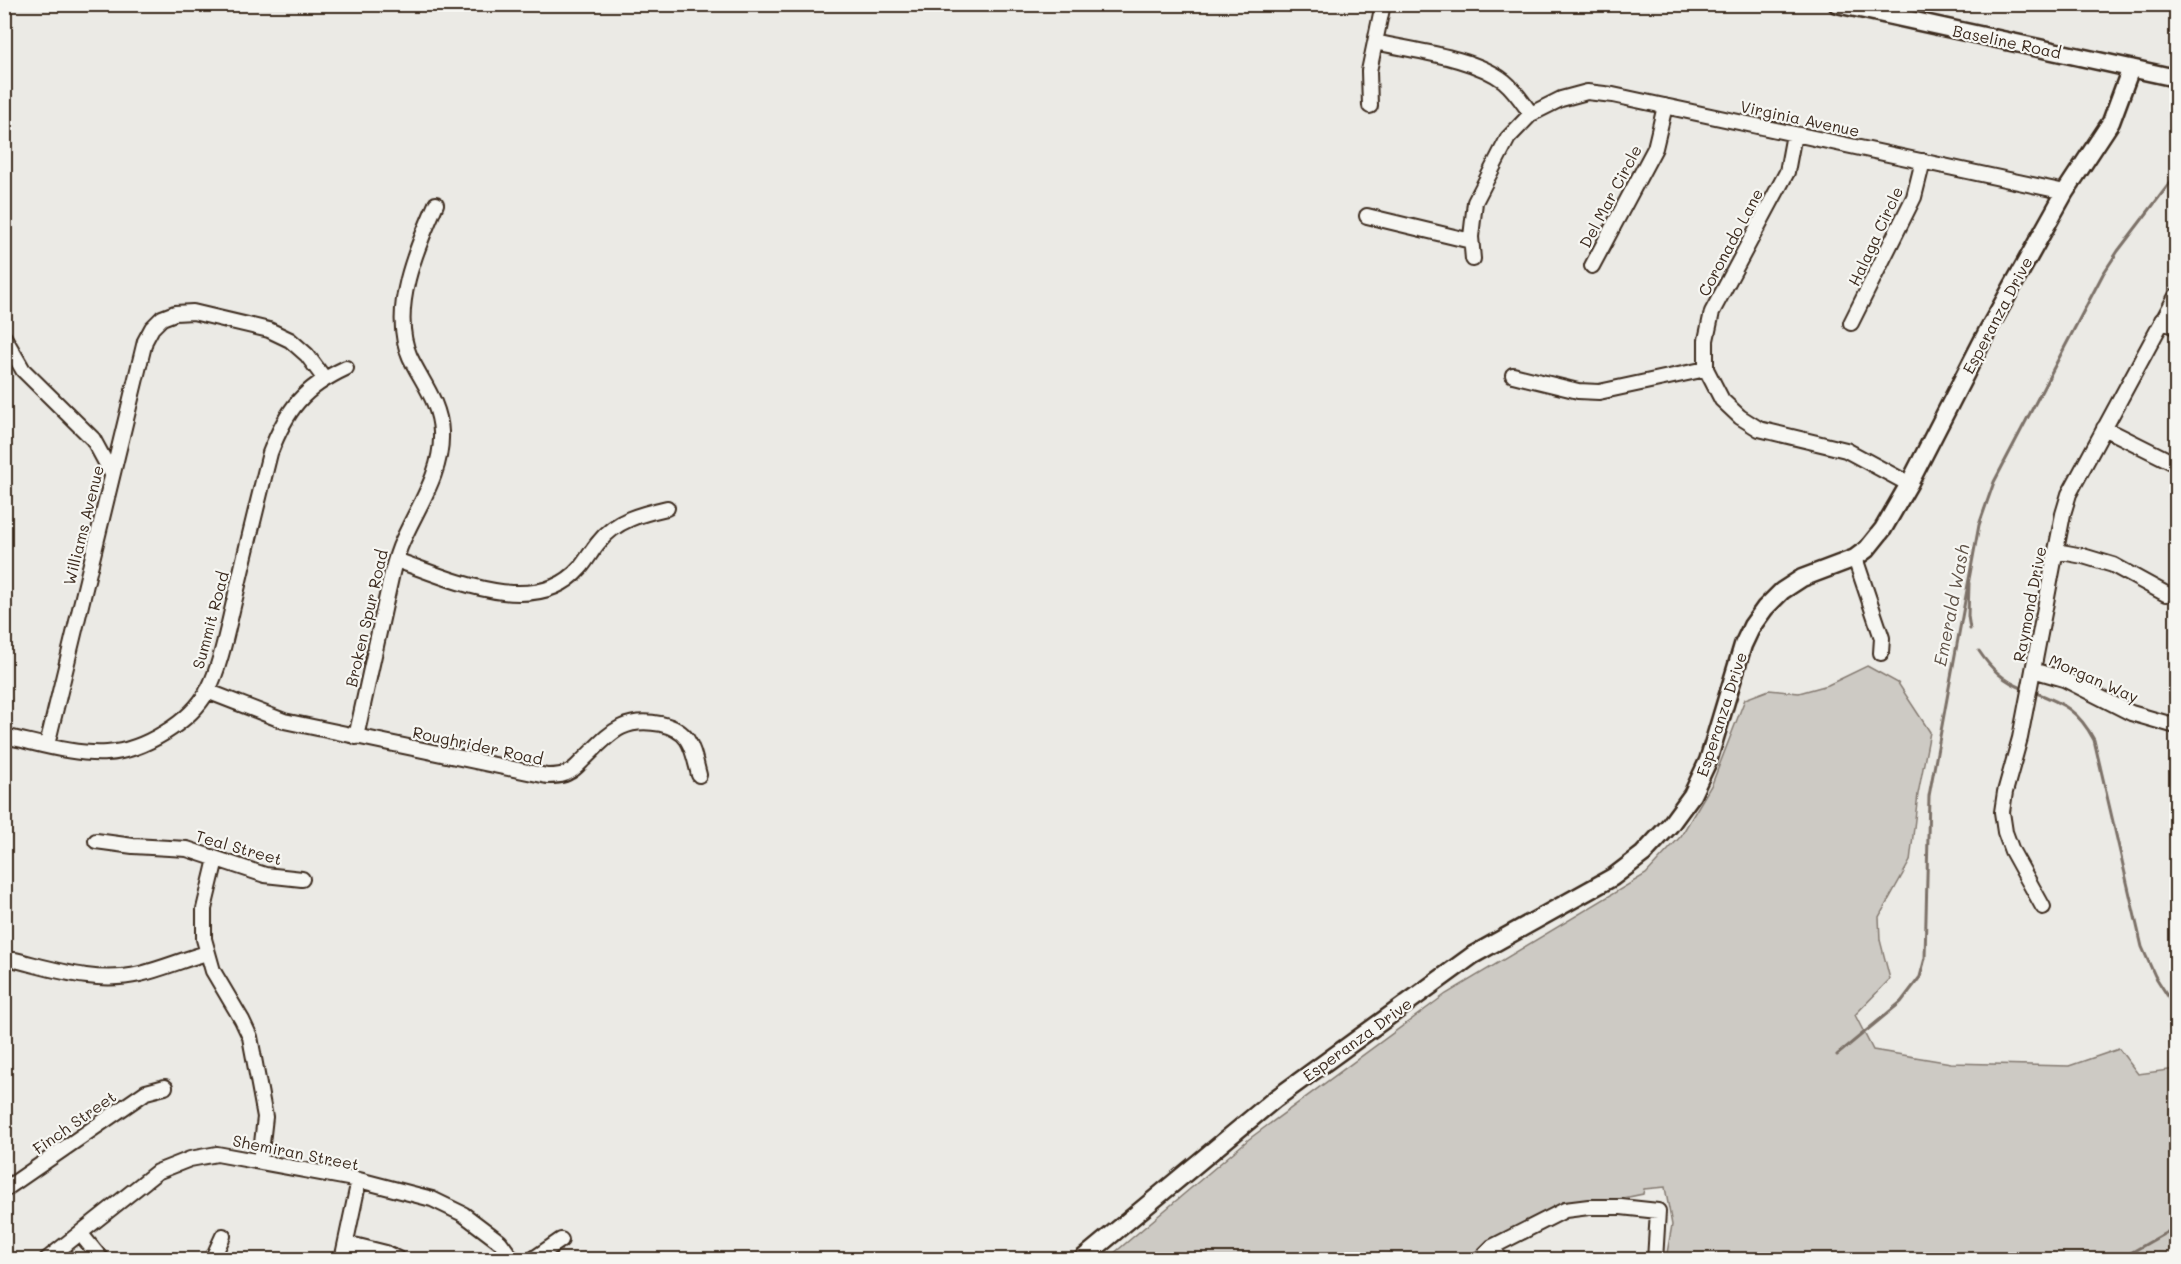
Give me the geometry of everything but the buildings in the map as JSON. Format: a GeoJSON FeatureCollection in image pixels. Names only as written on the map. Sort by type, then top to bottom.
{"type":"FeatureCollection","features":[{"type":"Feature","properties":{"kind":"main road","name":"Baseline Road"},"geometry":{"type":"LineString","coordinates":[[1837,4],[2176,78]]}},
{"type":"Feature","properties":{"kind":"main road","name":"Esperanza Drive"},"geometry":{"type":"LineString","coordinates":[[1081,1260],[1275,1099],[1473,955],[1613,877],[1642,854],[1670,825],[1692,795],[1708,761],[1743,645],[1752,626],[1765,608],[1782,591],[1802,578],[1855,558],[1874,542],[1909,484],[1988,330],[2064,192],[2111,122],[2132,68]]}},
{"type":"Feature","properties":{"kind":"street"},"geometry":{"type":"LineString","coordinates":[[1370,106],[1369,71],[1383,4]]}},
{"type":"Feature","properties":{"kind":"street"},"geometry":{"type":"LineString","coordinates":[[1375,42],[1489,70],[1507,83],[1531,114]]}},
{"type":"Feature","properties":{"kind":"street","name":"Virginia Avenue"},"geometry":{"type":"LineString","coordinates":[[1473,260],[1471,241],[1475,202],[1508,138],[1531,114],[1561,99],[1587,92],[1665,106],[2064,192]]}},
{"type":"Feature","properties":{"kind":"street","name":"Del Mar Circle"},"geometry":{"type":"LineString","coordinates":[[1592,266],[1655,148],[1665,106]]}},
{"type":"Feature","properties":{"kind":"street","name":"Coronado Lane"},"geometry":{"type":"LineString","coordinates":[[1706,369],[1706,340],[1712,312],[1787,172],[1794,134]]}},
{"type":"Feature","properties":{"kind":"street","name":"Halaga Circle"},"geometry":{"type":"LineString","coordinates":[[1851,323],[1914,197],[1923,161]]}},
{"type":"Feature","properties":{"kind":"street","name":"Broken Spur Road"},"geometry":{"type":"LineString","coordinates":[[356,736],[396,560],[439,458],[441,431],[436,408],[427,385],[409,353],[404,325],[404,303],[412,262],[436,204]]}},
{"type":"Feature","properties":{"kind":"street"},"geometry":{"type":"LineString","coordinates":[[1367,216],[1471,241]]}},
{"type":"Feature","properties":{"kind":"street","name":"Raymond Drive"},"geometry":{"type":"LineString","coordinates":[[2043,907],[2012,851],[2005,832],[2002,812],[2005,792],[2020,738],[2056,551],[2069,494],[2176,296]]}},
{"type":"Feature","properties":{"kind":"street","name":"Williams Avenue"},"geometry":{"type":"LineString","coordinates":[[46,745],[145,341],[152,328],[162,318],[175,313],[193,312],[269,330],[290,340],[307,355],[324,378]]}},
{"type":"Feature","properties":{"kind":"street"},"geometry":{"type":"LineString","coordinates":[[2162,320],[2176,328]]}},
{"type":"Feature","properties":{"kind":"street"},"geometry":{"type":"LineString","coordinates":[[4,337],[23,370],[93,439],[112,474]]}},
{"type":"Feature","properties":{"kind":"street","name":"Summit Road"},"geometry":{"type":"LineString","coordinates":[[4,736],[71,751],[110,753],[134,748],[156,739],[174,727],[207,691],[227,631],[270,453],[284,420],[304,394],[324,378],[346,368]]}},
{"type":"Feature","properties":{"kind":"street"},"geometry":{"type":"LineString","coordinates":[[1513,375],[1578,391],[1599,392],[1706,369],[1722,400],[1740,417],[1759,429],[1846,450],[1909,484]]}},
{"type":"Feature","properties":{"kind":"street"},"geometry":{"type":"LineString","coordinates":[[2104,428],[2176,464]]}},
{"type":"Feature","properties":{"kind":"street"},"geometry":{"type":"LineString","coordinates":[[396,560],[486,590],[538,592],[555,586],[572,576],[600,540],[621,522],[641,514],[667,508]]}},
{"type":"Feature","properties":{"kind":"street"},"geometry":{"type":"LineString","coordinates":[[2056,551],[2083,556],[2113,566],[2166,594]]}},
{"type":"Feature","properties":{"kind":"street"},"geometry":{"type":"LineString","coordinates":[[1855,558],[1882,639],[1881,653]]}},
{"type":"Feature","properties":{"kind":"street","name":"Morgan Way"},"geometry":{"type":"LineString","coordinates":[[2032,676],[2064,679],[2132,713],[2176,726]]}},
{"type":"Feature","properties":{"kind":"street","name":"Roughrider Road"},"geometry":{"type":"LineString","coordinates":[[207,691],[284,721],[547,776],[569,772],[618,728],[630,723],[645,721],[678,729],[692,746],[699,775]]}},
{"type":"Feature","properties":{"kind":"street","name":"Teal Street"},"geometry":{"type":"LineString","coordinates":[[96,841],[187,849],[265,875],[302,879]]}},
{"type":"Feature","properties":{"kind":"street"},"geometry":{"type":"LineString","coordinates":[[216,858],[204,909],[203,924],[207,953],[213,971],[242,1020],[249,1037],[265,1117],[260,1161]]}},
{"type":"Feature","properties":{"kind":"street"},"geometry":{"type":"LineString","coordinates":[[4,960],[15,960],[83,976],[107,978],[141,974],[207,953]]}},
{"type":"Feature","properties":{"kind":"street","name":"Finch Street"},"geometry":{"type":"LineString","coordinates":[[4,1190],[146,1092],[165,1087]]}},
{"type":"Feature","properties":{"kind":"street","name":"Shemiran Street"},"geometry":{"type":"LineString","coordinates":[[46,1260],[157,1172],[190,1159],[217,1154],[359,1180],[432,1199],[463,1214],[501,1242],[513,1260]]}},
{"type":"Feature","properties":{"kind":"street"},"geometry":{"type":"LineString","coordinates":[[342,1260],[359,1180]]}},
{"type":"Feature","properties":{"kind":"street"},"geometry":{"type":"LineString","coordinates":[[1479,1260],[1492,1247],[1565,1210],[1589,1207],[1658,1211],[1655,1260]]}},
{"type":"Feature","properties":{"kind":"street"},"geometry":{"type":"LineString","coordinates":[[80,1233],[102,1260]]}},
{"type":"Feature","properties":{"kind":"street"},"geometry":{"type":"LineString","coordinates":[[212,1260],[223,1236]]}},
{"type":"Feature","properties":{"kind":"street"},"geometry":{"type":"LineString","coordinates":[[532,1260],[561,1240]]}},
{"type":"Feature","properties":{"kind":"street"},"geometry":{"type":"LineString","coordinates":[[346,1243],[386,1253],[400,1260]]}},
{"type":"Feature","properties":{"kind":"street"},"geometry":{"type":"LineString","coordinates":[[1492,1247],[1502,1260]]}},
{"type":"Feature","properties":{"kind":"shaded area"},"geometry":{"type":"Polygon","coordinates":[[[1867,666],[1898,683],[1930,732],[1918,794],[1910,861],[1879,917],[1880,940],[1890,979],[1855,1015],[1873,1050],[1951,1063],[2069,1066],[2119,1049],[2138,1074],[2176,1069],[2176,1259],[1666,1259],[1672,1225],[1665,1187],[1644,1189],[1643,1194],[1537,1216],[1483,1251],[1475,1259],[1106,1260],[1249,1139],[1446,994],[1646,874],[1681,836],[1712,784],[1745,699],[1769,690],[1799,693],[1828,685],[1867,666]]]}},
{"type":"Feature","properties":{"kind":"waterway","name":"Emerald Wash"},"geometry":{"type":"LineString","coordinates":[[1837,1055],[1901,1002],[1920,977],[1925,958],[1929,796],[1979,525],[1994,482],[2103,274],[2176,175]]}},
{"type":"Feature","properties":{"kind":"waterway"},"geometry":{"type":"LineString","coordinates":[[1969,583],[1970,629]]}},
{"type":"Feature","properties":{"kind":"waterway"},"geometry":{"type":"LineString","coordinates":[[1979,651],[1998,674],[2024,689]]}},
{"type":"Feature","properties":{"kind":"waterway"},"geometry":{"type":"LineString","coordinates":[[2034,692],[2069,709],[2082,722],[2094,740],[2142,947],[2155,976],[2176,1009]]}},
{"type":"Feature","properties":{"kind":"waterway"},"geometry":{"type":"LineString","coordinates":[[2120,1259],[2176,1227]]}}]}
